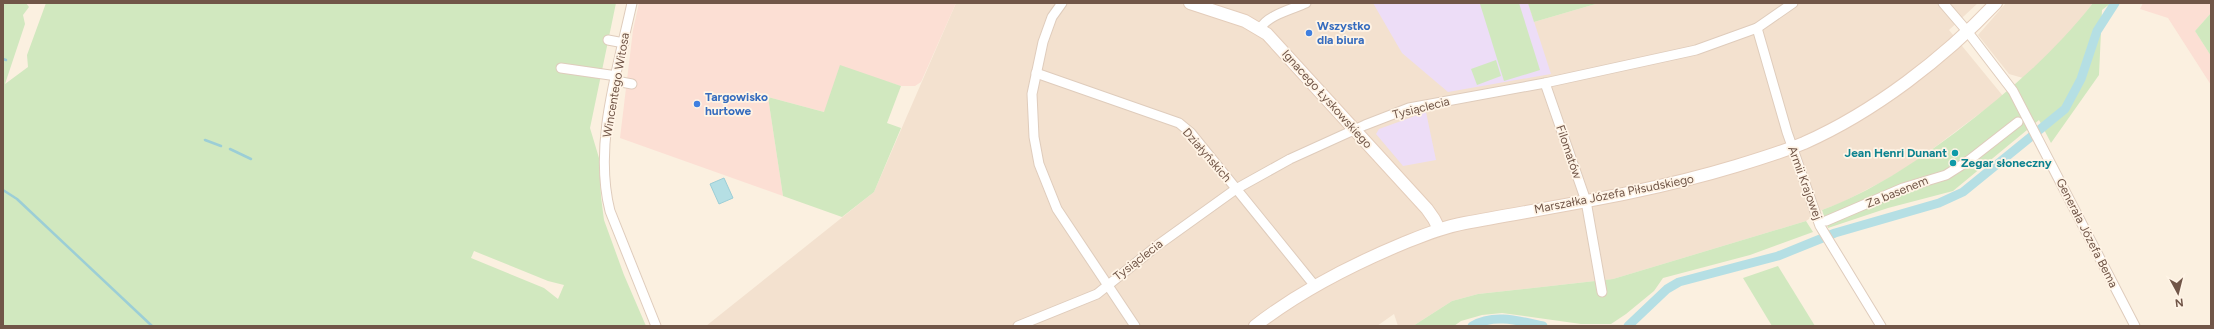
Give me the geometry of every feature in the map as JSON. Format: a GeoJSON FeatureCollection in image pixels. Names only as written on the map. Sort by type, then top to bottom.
{"type":"FeatureCollection","features":[{"type":"Feature","properties":{"kind":"main road","name":"Ignacego Łyskowskiego"},"geometry":{"type":"LineString","coordinates":[[1190,3],[1260,28],[1273,40],[1427,209],[1439,229]]}},
{"type":"Feature","properties":{"kind":"main road","name":"Marszałka Józefa Piłsudskiego"},"geometry":{"type":"LineString","coordinates":[[1255,326],[1282,306],[1315,286],[1369,259],[1439,229],[1456,224],[1586,201],[1675,183],[1792,148],[1835,127],[1917,73],[1967,31],[1996,3]]}},
{"type":"Feature","properties":{"kind":"street","name":"Wincentego Witosa"},"geometry":{"type":"LineString","coordinates":[[632,3],[606,129],[606,195],[610,210],[656,326]]}},
{"type":"Feature","properties":{"kind":"street"},"geometry":{"type":"LineString","coordinates":[[1053,3],[1052,17],[1043,42],[1032,94],[1032,116],[1038,164],[1057,209],[1135,326]]}},
{"type":"Feature","properties":{"kind":"street"},"geometry":{"type":"LineString","coordinates":[[1052,17],[1062,3]]}},
{"type":"Feature","properties":{"kind":"street"},"geometry":{"type":"LineString","coordinates":[[1260,28],[1262,24],[1276,16],[1306,3]]}},
{"type":"Feature","properties":{"kind":"street","name":"Tysiąclecia"},"geometry":{"type":"LineString","coordinates":[[1018,326],[1097,294],[1174,232],[1236,189],[1290,159],[1355,129],[1409,108],[1545,83],[1696,50],[1757,28],[1793,3]]}},
{"type":"Feature","properties":{"kind":"street","name":"Generała Józefa Bema"},"geometry":{"type":"LineString","coordinates":[[1943,3],[1967,31],[2013,91],[2135,326]]}},
{"type":"Feature","properties":{"kind":"street","name":"Armii Krajowej"},"geometry":{"type":"LineString","coordinates":[[1757,28],[1792,148],[1823,224],[1827,238],[1881,326]]}},
{"type":"Feature","properties":{"kind":"street"},"geometry":{"type":"LineString","coordinates":[[608,40],[624,43]]}},
{"type":"Feature","properties":{"kind":"street"},"geometry":{"type":"LineString","coordinates":[[561,68],[578,68],[616,78],[632,84]]}},
{"type":"Feature","properties":{"kind":"street","name":"Działyńskich"},"geometry":{"type":"LineString","coordinates":[[1036,73],[1179,124],[1191,133],[1315,286]]}},
{"type":"Feature","properties":{"kind":"street","name":"Filomatów"},"geometry":{"type":"LineString","coordinates":[[1545,83],[1586,201],[1602,292]]}},
{"type":"Feature","properties":{"kind":"street","name":"Za basenem"},"geometry":{"type":"LineString","coordinates":[[1823,224],[1903,188],[1946,175],[1968,161],[2018,122]]}},
{"type":"Feature","properties":{"kind":"shaded area","name":"Targowisko hurtowe"},"geometry":{"type":"Polygon","coordinates":[[[639,3],[956,3],[921,82],[915,86],[901,86],[885,81],[824,112],[768,97],[783,196],[620,138],[633,30],[639,3]]]}},
{"type":"Feature","properties":{"kind":"shaded area"},"geometry":{"type":"Polygon","coordinates":[[[956,3],[1528,3],[1534,22],[1599,3],[1978,3],[1949,30],[2003,96],[1919,159],[1889,178],[1843,202],[1822,210],[1806,221],[1613,279],[1478,294],[1452,301],[1413,326],[1398,326],[1394,314],[1377,326],[706,326],[874,192],[956,3]]]}},
{"type":"Feature","properties":{"kind":"shaded area"},"geometry":{"type":"Polygon","coordinates":[[[1373,3],[1528,3],[1551,74],[1448,92],[1402,53],[1373,3]]]}},
{"type":"Feature","properties":{"kind":"shaded area"},"geometry":{"type":"Polygon","coordinates":[[[2006,3],[2093,3],[2068,35],[2023,78],[2009,74],[1978,35],[2006,3]]]}},
{"type":"Feature","properties":{"kind":"shaded area"},"geometry":{"type":"Polygon","coordinates":[[[2143,3],[2211,3],[2211,13],[2195,31],[2211,56],[2211,85],[2168,18],[2140,9],[2143,3]]]}},
{"type":"Feature","properties":{"kind":"shaded area"},"geometry":{"type":"Polygon","coordinates":[[[1426,112],[1436,160],[1403,166],[1376,134],[1379,129],[1426,112]]]}},
{"type":"Feature","properties":{"kind":"green space"},"geometry":{"type":"Polygon","coordinates":[[[3,3],[26,3],[29,7],[23,15],[25,24],[5,84],[28,67],[27,55],[46,3],[616,3],[590,128],[599,158],[604,220],[624,275],[646,326],[3,326],[3,3]],[[474,251],[471,258],[544,288],[558,299],[564,285],[548,281],[474,251]]]}},
{"type":"Feature","properties":{"kind":"green space"},"geometry":{"type":"Polygon","coordinates":[[[1519,3],[1540,70],[1504,81],[1480,4],[1519,3]]]}},
{"type":"Feature","properties":{"kind":"green space"},"geometry":{"type":"Polygon","coordinates":[[[1528,3],[1599,3],[1534,22],[1528,3]]]}},
{"type":"Feature","properties":{"kind":"green space"},"geometry":{"type":"Polygon","coordinates":[[[2093,3],[2111,3],[2102,10],[2099,75],[2051,143],[2039,120],[1953,191],[1888,208],[1828,228],[1822,210],[1875,186],[1924,155],[1956,132],[1993,103],[2046,56],[2078,22],[2093,3]]]}},
{"type":"Feature","properties":{"kind":"green space"},"geometry":{"type":"Polygon","coordinates":[[[2211,13],[2211,56],[2195,31],[2211,13]]]}},
{"type":"Feature","properties":{"kind":"green space"},"geometry":{"type":"Polygon","coordinates":[[[1496,60],[1501,76],[1477,85],[1471,69],[1496,60]]]}},
{"type":"Feature","properties":{"kind":"green space"},"geometry":{"type":"Polygon","coordinates":[[[840,65],[901,86],[887,123],[901,128],[874,192],[842,217],[783,196],[768,97],[824,112],[840,65]]]}},
{"type":"Feature","properties":{"kind":"green space"},"geometry":{"type":"Polygon","coordinates":[[[1806,221],[1813,232],[1750,255],[1663,278],[1654,291],[1611,324],[1581,324],[1502,313],[1482,315],[1461,321],[1454,326],[1413,326],[1452,301],[1478,294],[1613,279],[1806,221]]]}},
{"type":"Feature","properties":{"kind":"green space"},"geometry":{"type":"Polygon","coordinates":[[[1778,266],[1815,326],[1772,326],[1743,278],[1778,266]]]}},
{"type":"Feature","properties":{"kind":"water"},"geometry":{"type":"Polygon","coordinates":[[[724,178],[733,198],[719,204],[710,184],[724,178]]]}},
{"type":"Feature","properties":{"kind":"waterway"},"geometry":{"type":"LineString","coordinates":[[1628,326],[1667,289],[1679,282],[1778,256],[1835,233],[1939,203],[1963,192],[2065,109],[2081,79],[2097,31],[2115,3]]}},
{"type":"Feature","properties":{"kind":"waterway"},"geometry":{"type":"LineString","coordinates":[[205,140],[221,146]]}},
{"type":"Feature","properties":{"kind":"waterway"},"geometry":{"type":"LineString","coordinates":[[230,149],[251,159]]}},
{"type":"Feature","properties":{"kind":"waterway"},"geometry":{"type":"LineString","coordinates":[[3,190],[17,199],[152,326]]}},
{"type":"Feature","properties":{"kind":"waterway"},"geometry":{"type":"LineString","coordinates":[[1472,326],[1480,322],[1498,319],[1516,320],[1543,326]]}},
{"type":"Feature","properties":{"kind":"place","name":"Wszystko dla biura"},"geometry":{"type":"Point","coordinates":[1309,33]}},
{"type":"Feature","properties":{"kind":"place","name":"Targowisko hurtowe"},"geometry":{"type":"Point","coordinates":[697,104]}},
{"type":"Feature","properties":{"kind":"place","name":"Jean Henri Dunant"},"geometry":{"type":"Point","coordinates":[1955,153]}},
{"type":"Feature","properties":{"kind":"place","name":"Zegar słoneczny"},"geometry":{"type":"Point","coordinates":[1953,163]}}]}
